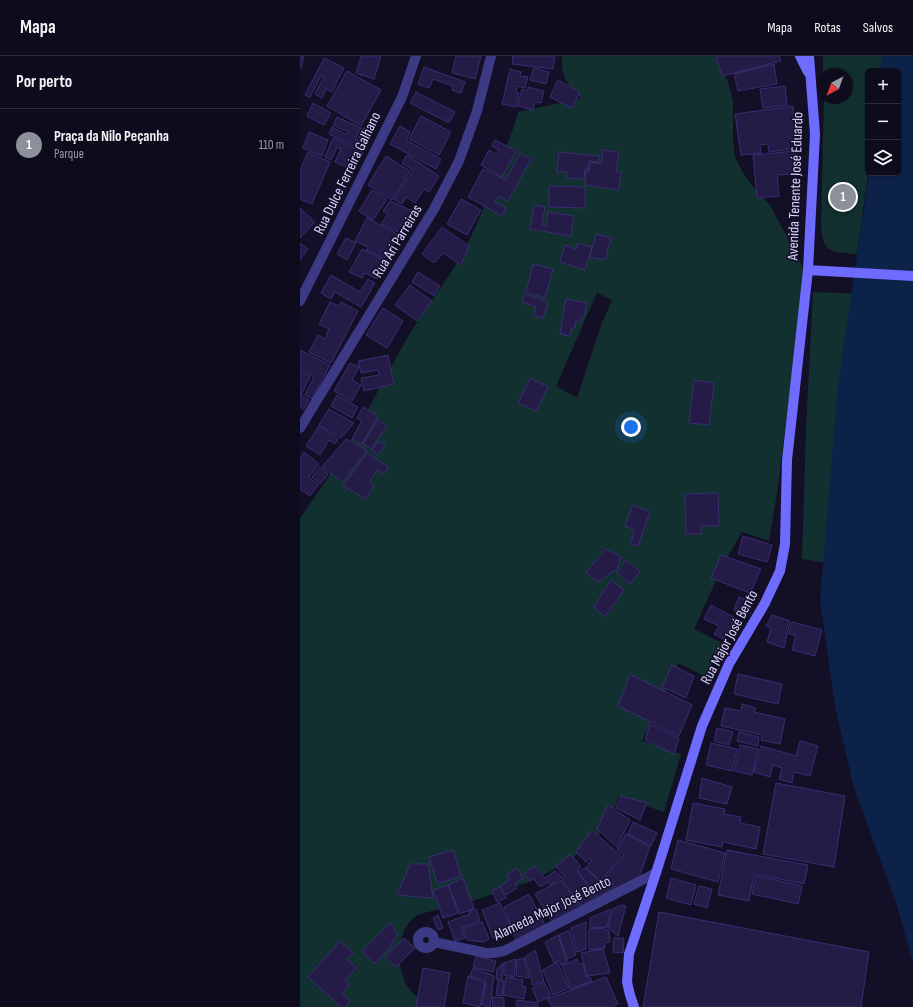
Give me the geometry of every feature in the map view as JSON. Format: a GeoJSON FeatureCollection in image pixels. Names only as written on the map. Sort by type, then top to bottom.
{"type":"FeatureCollection","features":[{"type":"Feature","properties":{"kind":"street","name":"Rua Dulce Ferreira Galhano"},"geometry":{"type":"LineString","coordinates":[[300,301],[402,96],[416,56]]}},
{"type":"Feature","properties":{"kind":"street","name":"Rua Ari Parreiras"},"geometry":{"type":"LineString","coordinates":[[300,428],[434,209],[459,161],[478,111],[491,56]]}},
{"type":"Feature","properties":{"kind":"street"},"geometry":{"type":"LineString","coordinates":[[800,56],[811,79]]}},
{"type":"Feature","properties":{"kind":"street","name":"Avenida Tenente José Eduardo"},"geometry":{"type":"LineString","coordinates":[[808,270],[815,134],[809,56]]}},
{"type":"Feature","properties":{"kind":"street"},"geometry":{"type":"LineString","coordinates":[[808,270],[913,276]]}},
{"type":"Feature","properties":{"kind":"street","name":"Rua Major José Bento"},"geometry":{"type":"LineString","coordinates":[[634,1007],[627,982],[629,954],[702,726],[729,664],[765,603],[780,571],[785,544],[787,460],[808,270]]}},
{"type":"Feature","properties":{"kind":"street","name":"Alameda Major José Bento"},"geometry":{"type":"LineString","coordinates":[[434,942],[493,953],[504,951],[656,873]]}},
{"type":"Feature","properties":{"kind":"green space"},"geometry":{"type":"Polygon","coordinates":[[[562,56],[714,56],[728,82],[733,101],[733,138],[735,157],[751,184],[770,205],[805,271],[777,493],[769,541],[742,532],[724,563],[694,629],[722,643],[706,677],[678,663],[642,741],[681,754],[664,812],[619,797],[609,819],[596,839],[581,852],[551,871],[531,881],[476,900],[420,914],[412,920],[406,928],[402,938],[400,950],[400,961],[405,983],[411,991],[423,1000],[447,1007],[300,1007],[300,518],[315,498],[341,456],[409,334],[457,263],[464,250],[485,205],[518,112],[581,98],[566,80],[562,64],[562,56]],[[597,293],[556,386],[577,398],[601,325],[612,300],[597,293]]]}},
{"type":"Feature","properties":{"kind":"green space"},"geometry":{"type":"Polygon","coordinates":[[[823,56],[882,56],[880,68],[865,68],[865,176],[868,176],[857,254],[828,249],[823,239],[821,221],[824,104],[853,104],[853,68],[823,68],[823,56]]]}},
{"type":"Feature","properties":{"kind":"green space"},"geometry":{"type":"Polygon","coordinates":[[[813,292],[865,294],[848,566],[802,559],[806,428],[813,292]]]}},
{"type":"Feature","properties":{"kind":"water"},"geometry":{"type":"Polygon","coordinates":[[[882,56],[913,56],[913,962],[896,903],[853,785],[835,706],[820,600],[838,385],[869,176],[901,176],[901,68],[880,68],[882,56]]]}},
{"type":"Feature","properties":{"kind":"building"},"geometry":{"type":"Polygon","coordinates":[[[300,56],[304,57],[301,68],[300,68],[300,56]]]}},
{"type":"Feature","properties":{"kind":"building"},"geometry":{"type":"Polygon","coordinates":[[[361,56],[381,56],[374,79],[356,73],[361,56]]]}},
{"type":"Feature","properties":{"kind":"building"},"geometry":{"type":"Polygon","coordinates":[[[456,56],[481,56],[475,79],[452,73],[456,56]]]}},
{"type":"Feature","properties":{"kind":"building"},"geometry":{"type":"Polygon","coordinates":[[[513,56],[555,56],[553,69],[512,64],[513,56]]]}},
{"type":"Feature","properties":{"kind":"building"},"geometry":{"type":"Polygon","coordinates":[[[716,56],[779,56],[781,61],[722,76],[716,56]]]}},
{"type":"Feature","properties":{"kind":"building"},"geometry":{"type":"Polygon","coordinates":[[[324,58],[344,68],[332,92],[326,89],[322,98],[315,94],[324,77],[321,76],[310,97],[305,95],[324,58]]]}},
{"type":"Feature","properties":{"kind":"building"},"geometry":{"type":"Polygon","coordinates":[[[774,64],[777,84],[738,91],[734,74],[774,64]]]}},
{"type":"Feature","properties":{"kind":"building"},"geometry":{"type":"Polygon","coordinates":[[[424,67],[465,82],[461,93],[452,90],[453,86],[433,79],[429,88],[418,84],[424,67]]]}},
{"type":"Feature","properties":{"kind":"building"},"geometry":{"type":"Polygon","coordinates":[[[534,68],[549,72],[546,84],[530,80],[534,68]]]}},
{"type":"Feature","properties":{"kind":"building"},"geometry":{"type":"Polygon","coordinates":[[[510,69],[521,72],[520,76],[528,77],[525,88],[517,86],[516,93],[519,93],[516,107],[502,104],[510,69]]]}},
{"type":"Feature","properties":{"kind":"building"},"geometry":{"type":"Polygon","coordinates":[[[347,71],[381,90],[361,126],[327,106],[347,71]]]}},
{"type":"Feature","properties":{"kind":"building"},"geometry":{"type":"Polygon","coordinates":[[[558,80],[580,92],[572,108],[550,97],[558,80]]]}},
{"type":"Feature","properties":{"kind":"building"},"geometry":{"type":"Polygon","coordinates":[[[785,86],[787,105],[763,108],[760,89],[785,86]]]}},
{"type":"Feature","properties":{"kind":"building"},"geometry":{"type":"Polygon","coordinates":[[[528,87],[544,91],[541,103],[535,102],[533,110],[518,106],[522,89],[528,91],[528,87]]]}},
{"type":"Feature","properties":{"kind":"building"},"geometry":{"type":"Polygon","coordinates":[[[416,92],[455,112],[449,123],[410,103],[416,92]]]}},
{"type":"Feature","properties":{"kind":"building"},"geometry":{"type":"Polygon","coordinates":[[[313,103],[331,113],[324,125],[307,116],[313,103]]]}},
{"type":"Feature","properties":{"kind":"building"},"geometry":{"type":"Polygon","coordinates":[[[793,106],[798,148],[769,152],[768,144],[760,145],[761,153],[741,155],[735,114],[793,106]]]}},
{"type":"Feature","properties":{"kind":"building"},"geometry":{"type":"Polygon","coordinates":[[[421,116],[451,132],[439,155],[409,139],[421,116]]]}},
{"type":"Feature","properties":{"kind":"building"},"geometry":{"type":"Polygon","coordinates":[[[337,117],[361,128],[355,139],[366,144],[363,150],[329,134],[332,127],[347,135],[348,132],[333,125],[337,117]]]}},
{"type":"Feature","properties":{"kind":"building"},"geometry":{"type":"Polygon","coordinates":[[[400,126],[410,132],[406,140],[441,159],[436,169],[390,144],[400,126]]]}},
{"type":"Feature","properties":{"kind":"building"},"geometry":{"type":"Polygon","coordinates":[[[363,128],[372,132],[366,143],[358,138],[363,128]]]}},
{"type":"Feature","properties":{"kind":"building"},"geometry":{"type":"Polygon","coordinates":[[[309,132],[328,140],[322,156],[303,148],[309,132]]]}},
{"type":"Feature","properties":{"kind":"building"},"geometry":{"type":"Polygon","coordinates":[[[333,138],[363,152],[354,171],[335,162],[341,149],[337,147],[331,160],[325,157],[333,138]]]}},
{"type":"Feature","properties":{"kind":"building"},"geometry":{"type":"Polygon","coordinates":[[[495,140],[516,151],[502,177],[481,165],[489,150],[496,154],[499,150],[492,146],[495,140]]]}},
{"type":"Feature","properties":{"kind":"building"},"geometry":{"type":"Polygon","coordinates":[[[603,150],[619,152],[616,171],[621,172],[619,190],[585,185],[586,170],[589,171],[590,162],[601,164],[603,150]]]}},
{"type":"Feature","properties":{"kind":"building"},"geometry":{"type":"Polygon","coordinates":[[[795,151],[797,174],[777,175],[779,196],[757,198],[753,155],[795,151]]]}},
{"type":"Feature","properties":{"kind":"building"},"geometry":{"type":"Polygon","coordinates":[[[308,152],[330,162],[312,204],[300,199],[300,170],[308,152]]]}},
{"type":"Feature","properties":{"kind":"building"},"geometry":{"type":"Polygon","coordinates":[[[559,152],[599,156],[599,162],[589,161],[589,169],[585,169],[584,179],[567,178],[567,172],[557,172],[559,152]]]}},
{"type":"Feature","properties":{"kind":"building"},"geometry":{"type":"Polygon","coordinates":[[[520,153],[531,159],[508,201],[498,196],[495,202],[506,208],[502,216],[468,197],[483,169],[506,180],[520,153]]]}},
{"type":"Feature","properties":{"kind":"building"},"geometry":{"type":"Polygon","coordinates":[[[407,155],[439,176],[429,192],[424,189],[415,203],[406,197],[402,204],[394,199],[413,170],[402,163],[407,155]]]}},
{"type":"Feature","properties":{"kind":"building"},"geometry":{"type":"Polygon","coordinates":[[[386,156],[410,171],[392,200],[368,185],[386,156]]]}},
{"type":"Feature","properties":{"kind":"building"},"geometry":{"type":"Polygon","coordinates":[[[549,186],[585,187],[585,208],[549,207],[549,186]]]}},
{"type":"Feature","properties":{"kind":"building"},"geometry":{"type":"Polygon","coordinates":[[[372,190],[387,199],[373,220],[359,211],[372,190]]]}},
{"type":"Feature","properties":{"kind":"building"},"geometry":{"type":"Polygon","coordinates":[[[461,199],[481,210],[467,235],[447,224],[461,199]]]}},
{"type":"Feature","properties":{"kind":"building"},"geometry":{"type":"Polygon","coordinates":[[[390,201],[417,213],[401,233],[381,224],[388,214],[383,211],[390,201]]]}},
{"type":"Feature","properties":{"kind":"building"},"geometry":{"type":"Polygon","coordinates":[[[534,205],[545,207],[542,225],[546,226],[548,212],[574,216],[571,236],[530,229],[534,205]]]}},
{"type":"Feature","properties":{"kind":"building"},"geometry":{"type":"Polygon","coordinates":[[[300,208],[315,222],[300,238],[300,208]]]}},
{"type":"Feature","properties":{"kind":"building"},"geometry":{"type":"Polygon","coordinates":[[[367,218],[399,235],[384,259],[366,250],[368,247],[355,241],[367,218]]]}},
{"type":"Feature","properties":{"kind":"building"},"geometry":{"type":"Polygon","coordinates":[[[442,227],[469,246],[461,265],[443,253],[434,263],[422,254],[442,227]]]}},
{"type":"Feature","properties":{"kind":"building"},"geometry":{"type":"Polygon","coordinates":[[[596,234],[611,238],[605,260],[590,257],[596,234]]]}},
{"type":"Feature","properties":{"kind":"building"},"geometry":{"type":"Polygon","coordinates":[[[346,238],[356,243],[347,260],[337,254],[346,238]]]}},
{"type":"Feature","properties":{"kind":"building"},"geometry":{"type":"Polygon","coordinates":[[[300,243],[308,249],[300,260],[300,243]]]}},
{"type":"Feature","properties":{"kind":"building"},"geometry":{"type":"Polygon","coordinates":[[[578,243],[592,247],[585,270],[560,262],[565,245],[576,249],[578,243]]]}},
{"type":"Feature","properties":{"kind":"building"},"geometry":{"type":"Polygon","coordinates":[[[362,249],[386,262],[377,279],[365,273],[362,278],[349,272],[362,249]]]}},
{"type":"Feature","properties":{"kind":"building"},"geometry":{"type":"Polygon","coordinates":[[[533,264],[553,269],[545,298],[526,292],[533,264]]]}},
{"type":"Feature","properties":{"kind":"building"},"geometry":{"type":"Polygon","coordinates":[[[418,272],[440,286],[434,296],[412,282],[418,272]]]}},
{"type":"Feature","properties":{"kind":"building"},"geometry":{"type":"Polygon","coordinates":[[[331,275],[360,292],[368,279],[375,283],[361,307],[335,292],[331,299],[321,293],[331,275]]]}},
{"type":"Feature","properties":{"kind":"building"},"geometry":{"type":"Polygon","coordinates":[[[410,285],[432,301],[417,321],[395,305],[410,285]]]}},
{"type":"Feature","properties":{"kind":"building"},"geometry":{"type":"Polygon","coordinates":[[[525,294],[548,302],[543,318],[533,315],[536,307],[522,302],[525,294]]]}},
{"type":"Feature","properties":{"kind":"building"},"geometry":{"type":"Polygon","coordinates":[[[566,299],[587,303],[584,317],[581,317],[580,322],[576,321],[575,328],[572,328],[570,336],[560,334],[566,299]]]}},
{"type":"Feature","properties":{"kind":"building"},"geometry":{"type":"Polygon","coordinates":[[[330,302],[339,306],[341,302],[358,311],[331,363],[309,352],[318,335],[325,339],[329,329],[319,324],[330,302]]]}},
{"type":"Feature","properties":{"kind":"building"},"geometry":{"type":"Polygon","coordinates":[[[383,308],[403,321],[387,348],[366,335],[383,308]]]}},
{"type":"Feature","properties":{"kind":"building"},"geometry":{"type":"Polygon","coordinates":[[[300,350],[330,365],[312,399],[305,395],[314,377],[300,369],[300,350]]]}},
{"type":"Feature","properties":{"kind":"building"},"geometry":{"type":"Polygon","coordinates":[[[388,355],[394,384],[364,391],[361,378],[379,375],[378,370],[361,373],[358,361],[388,355]]]}},
{"type":"Feature","properties":{"kind":"building"},"geometry":{"type":"Polygon","coordinates":[[[350,363],[359,367],[352,380],[361,385],[352,401],[334,391],[350,363]]]}},
{"type":"Feature","properties":{"kind":"building"},"geometry":{"type":"Polygon","coordinates":[[[300,371],[310,377],[301,395],[309,400],[304,409],[300,407],[300,371]]]}},
{"type":"Feature","properties":{"kind":"building"},"geometry":{"type":"Polygon","coordinates":[[[530,378],[548,387],[536,411],[518,403],[530,378]]]}},
{"type":"Feature","properties":{"kind":"building"},"geometry":{"type":"Polygon","coordinates":[[[694,380],[714,383],[709,425],[689,423],[694,380]]]}},
{"type":"Feature","properties":{"kind":"building"},"geometry":{"type":"Polygon","coordinates":[[[337,395],[358,407],[352,418],[331,406],[337,395]]]}},
{"type":"Feature","properties":{"kind":"building"},"geometry":{"type":"Polygon","coordinates":[[[363,407],[378,416],[362,444],[352,439],[362,421],[357,418],[363,407]]]}},
{"type":"Feature","properties":{"kind":"building"},"geometry":{"type":"Polygon","coordinates":[[[329,409],[354,423],[341,438],[319,425],[329,409]]]}},
{"type":"Feature","properties":{"kind":"building"},"geometry":{"type":"Polygon","coordinates":[[[378,420],[387,426],[371,449],[363,444],[378,420]]]}},
{"type":"Feature","properties":{"kind":"building"},"geometry":{"type":"Polygon","coordinates":[[[319,426],[338,439],[335,444],[329,440],[320,455],[306,446],[319,426]]]}},
{"type":"Feature","properties":{"kind":"building"},"geometry":{"type":"Polygon","coordinates":[[[346,439],[367,450],[343,482],[322,467],[346,439]]]}},
{"type":"Feature","properties":{"kind":"building"},"geometry":{"type":"Polygon","coordinates":[[[379,441],[385,445],[378,455],[372,450],[379,441]]]}},
{"type":"Feature","properties":{"kind":"building"},"geometry":{"type":"Polygon","coordinates":[[[304,452],[319,464],[309,477],[318,485],[310,496],[300,489],[300,458],[304,452]]]}},
{"type":"Feature","properties":{"kind":"building"},"geometry":{"type":"Polygon","coordinates":[[[367,453],[388,467],[384,474],[377,470],[369,482],[374,485],[366,499],[343,486],[367,453]]]}},
{"type":"Feature","properties":{"kind":"building"},"geometry":{"type":"Polygon","coordinates":[[[320,467],[328,474],[320,484],[312,477],[320,467]]]}},
{"type":"Feature","properties":{"kind":"building"},"geometry":{"type":"Polygon","coordinates":[[[718,493],[719,526],[700,526],[701,534],[686,534],[685,494],[718,493]]]}},
{"type":"Feature","properties":{"kind":"building"},"geometry":{"type":"Polygon","coordinates":[[[633,505],[650,512],[638,546],[630,544],[635,530],[625,526],[633,505]]]}},
{"type":"Feature","properties":{"kind":"building"},"geometry":{"type":"Polygon","coordinates":[[[743,536],[772,545],[767,562],[738,554],[743,536]]]}},
{"type":"Feature","properties":{"kind":"building"},"geometry":{"type":"Polygon","coordinates":[[[606,549],[621,557],[617,569],[598,582],[586,572],[606,549]]]}},
{"type":"Feature","properties":{"kind":"building"},"geometry":{"type":"Polygon","coordinates":[[[721,555],[761,569],[750,593],[711,578],[721,555]]]}},
{"type":"Feature","properties":{"kind":"building"},"geometry":{"type":"Polygon","coordinates":[[[626,560],[640,571],[630,584],[617,573],[626,560]]]}},
{"type":"Feature","properties":{"kind":"building"},"geometry":{"type":"Polygon","coordinates":[[[611,580],[624,590],[605,617],[594,607],[611,580]]]}},
{"type":"Feature","properties":{"kind":"building"},"geometry":{"type":"Polygon","coordinates":[[[739,597],[749,601],[743,614],[734,610],[739,597]]]}},
{"type":"Feature","properties":{"kind":"building"},"geometry":{"type":"Polygon","coordinates":[[[711,605],[735,618],[724,639],[714,634],[719,626],[704,619],[711,605]]]}},
{"type":"Feature","properties":{"kind":"building"},"geometry":{"type":"Polygon","coordinates":[[[772,615],[790,621],[784,648],[767,642],[771,628],[766,626],[772,615]]]}},
{"type":"Feature","properties":{"kind":"building"},"geometry":{"type":"Polygon","coordinates":[[[792,622],[822,630],[815,656],[792,650],[796,636],[789,634],[792,622]]]}},
{"type":"Feature","properties":{"kind":"building"},"geometry":{"type":"Polygon","coordinates":[[[672,665],[694,676],[686,698],[662,687],[672,665]]]}},
{"type":"Feature","properties":{"kind":"building"},"geometry":{"type":"Polygon","coordinates":[[[630,674],[692,705],[679,736],[618,706],[630,674]]]}},
{"type":"Feature","properties":{"kind":"building"},"geometry":{"type":"Polygon","coordinates":[[[738,674],[782,684],[778,704],[734,694],[738,674]]]}},
{"type":"Feature","properties":{"kind":"building"},"geometry":{"type":"Polygon","coordinates":[[[742,704],[756,708],[754,712],[785,719],[780,744],[761,740],[762,735],[721,726],[725,708],[741,711],[742,704]]]}},
{"type":"Feature","properties":{"kind":"building"},"geometry":{"type":"Polygon","coordinates":[[[650,724],[679,738],[674,754],[645,740],[650,724]]]}},
{"type":"Feature","properties":{"kind":"building"},"geometry":{"type":"Polygon","coordinates":[[[717,728],[733,732],[729,745],[714,741],[717,728]]]}},
{"type":"Feature","properties":{"kind":"building"},"geometry":{"type":"Polygon","coordinates":[[[739,732],[759,737],[758,746],[737,741],[739,732]]]}},
{"type":"Feature","properties":{"kind":"building"},"geometry":{"type":"Polygon","coordinates":[[[800,741],[818,746],[810,776],[794,772],[792,783],[779,779],[782,768],[773,765],[770,777],[754,772],[761,746],[796,756],[800,741]]]}},
{"type":"Feature","properties":{"kind":"building"},"geometry":{"type":"Polygon","coordinates":[[[711,743],[737,749],[732,771],[706,765],[711,743]]]}},
{"type":"Feature","properties":{"kind":"building"},"geometry":{"type":"Polygon","coordinates":[[[740,745],[758,749],[752,775],[734,771],[740,745]]]}},
{"type":"Feature","properties":{"kind":"building"},"geometry":{"type":"Polygon","coordinates":[[[702,778],[732,787],[727,804],[699,798],[702,778]]]}},
{"type":"Feature","properties":{"kind":"building"},"geometry":{"type":"Polygon","coordinates":[[[776,783],[845,796],[834,867],[763,854],[776,783]]]}},
{"type":"Feature","properties":{"kind":"building"},"geometry":{"type":"Polygon","coordinates":[[[621,796],[647,803],[640,820],[616,808],[621,796]]]}},
{"type":"Feature","properties":{"kind":"building"},"geometry":{"type":"Polygon","coordinates":[[[693,803],[725,809],[724,814],[741,817],[740,823],[760,827],[756,849],[723,842],[722,847],[686,840],[693,803]]]}},
{"type":"Feature","properties":{"kind":"building"},"geometry":{"type":"Polygon","coordinates":[[[608,805],[630,820],[617,847],[597,829],[608,805]]]}},
{"type":"Feature","properties":{"kind":"building"},"geometry":{"type":"Polygon","coordinates":[[[633,822],[657,833],[651,846],[628,834],[633,822]]]}},
{"type":"Feature","properties":{"kind":"building"},"geometry":{"type":"Polygon","coordinates":[[[592,830],[621,856],[601,881],[586,868],[591,860],[589,858],[586,862],[576,852],[592,830]]]}},
{"type":"Feature","properties":{"kind":"building"},"geometry":{"type":"Polygon","coordinates":[[[626,834],[650,847],[640,874],[636,878],[617,888],[605,878],[624,855],[617,850],[626,834]]]}},
{"type":"Feature","properties":{"kind":"building"},"geometry":{"type":"Polygon","coordinates":[[[678,840],[725,853],[718,882],[671,869],[678,840]]]}},
{"type":"Feature","properties":{"kind":"building"},"geometry":{"type":"Polygon","coordinates":[[[453,850],[461,876],[438,884],[429,857],[453,850]]]}},
{"type":"Feature","properties":{"kind":"building"},"geometry":{"type":"Polygon","coordinates":[[[727,850],[808,865],[804,884],[754,874],[749,901],[718,895],[727,850]]]}},
{"type":"Feature","properties":{"kind":"building"},"geometry":{"type":"Polygon","coordinates":[[[571,854],[581,867],[577,871],[597,897],[581,906],[562,879],[565,877],[556,866],[571,854]]]}},
{"type":"Feature","properties":{"kind":"building"},"geometry":{"type":"Polygon","coordinates":[[[410,864],[428,864],[433,898],[397,895],[410,864]]]}},
{"type":"Feature","properties":{"kind":"building"},"geometry":{"type":"Polygon","coordinates":[[[534,866],[545,878],[555,871],[562,877],[550,885],[548,882],[540,887],[533,878],[530,881],[524,874],[534,866]]]}},
{"type":"Feature","properties":{"kind":"building"},"geometry":{"type":"Polygon","coordinates":[[[517,868],[523,878],[515,884],[517,888],[506,895],[500,886],[510,880],[507,875],[517,868]]]}},
{"type":"Feature","properties":{"kind":"building"},"geometry":{"type":"Polygon","coordinates":[[[585,868],[601,882],[605,879],[615,888],[597,897],[578,872],[585,868]]]}},
{"type":"Feature","properties":{"kind":"building"},"geometry":{"type":"Polygon","coordinates":[[[756,876],[802,886],[798,904],[752,894],[756,876]]]}},
{"type":"Feature","properties":{"kind":"building"},"geometry":{"type":"Polygon","coordinates":[[[463,878],[474,908],[460,914],[448,885],[463,878]]]}},
{"type":"Feature","properties":{"kind":"building"},"geometry":{"type":"Polygon","coordinates":[[[671,878],[696,885],[691,905],[666,898],[671,878]]]}},
{"type":"Feature","properties":{"kind":"building"},"geometry":{"type":"Polygon","coordinates":[[[561,880],[580,907],[552,922],[535,894],[561,880]]]}},
{"type":"Feature","properties":{"kind":"building"},"geometry":{"type":"Polygon","coordinates":[[[448,885],[458,913],[443,918],[433,890],[448,885]]]}},
{"type":"Feature","properties":{"kind":"building"},"geometry":{"type":"Polygon","coordinates":[[[699,886],[712,889],[707,908],[694,904],[699,886]]]}},
{"type":"Feature","properties":{"kind":"building"},"geometry":{"type":"Polygon","coordinates":[[[500,887],[506,898],[497,902],[492,891],[500,887]]]}},
{"type":"Feature","properties":{"kind":"building"},"geometry":{"type":"Polygon","coordinates":[[[529,894],[545,925],[516,940],[504,907],[529,894]]]}},
{"type":"Feature","properties":{"kind":"building"},"geometry":{"type":"Polygon","coordinates":[[[500,903],[511,929],[493,938],[482,910],[500,903]]]}},
{"type":"Feature","properties":{"kind":"building"},"geometry":{"type":"Polygon","coordinates":[[[621,905],[626,906],[618,936],[608,928],[613,909],[621,905]]]}},
{"type":"Feature","properties":{"kind":"building"},"geometry":{"type":"Polygon","coordinates":[[[476,909],[480,921],[461,928],[465,938],[455,941],[448,922],[470,914],[469,911],[476,909]]]}},
{"type":"Feature","properties":{"kind":"building"},"geometry":{"type":"Polygon","coordinates":[[[611,909],[607,927],[590,928],[590,918],[611,909]]]}},
{"type":"Feature","properties":{"kind":"building"},"geometry":{"type":"Polygon","coordinates":[[[659,912],[869,952],[861,1007],[643,1007],[659,912]]]}},
{"type":"Feature","properties":{"kind":"building"},"geometry":{"type":"Polygon","coordinates":[[[438,915],[443,928],[438,930],[433,918],[438,915]]]}},
{"type":"Feature","properties":{"kind":"building"},"geometry":{"type":"Polygon","coordinates":[[[482,922],[489,939],[484,942],[467,940],[463,929],[482,922]]]}},
{"type":"Feature","properties":{"kind":"building"},"geometry":{"type":"Polygon","coordinates":[[[586,922],[586,949],[577,952],[571,928],[586,922]]]}},
{"type":"Feature","properties":{"kind":"building"},"geometry":{"type":"Polygon","coordinates":[[[390,923],[398,935],[390,945],[391,947],[374,964],[362,951],[390,923]]]}},
{"type":"Feature","properties":{"kind":"building"},"geometry":{"type":"Polygon","coordinates":[[[604,928],[609,931],[610,942],[604,943],[605,948],[589,950],[589,929],[604,928]]]}},
{"type":"Feature","properties":{"kind":"building"},"geometry":{"type":"Polygon","coordinates":[[[569,930],[576,955],[567,959],[559,935],[569,930]]]}},
{"type":"Feature","properties":{"kind":"building"},"geometry":{"type":"Polygon","coordinates":[[[558,935],[567,962],[561,965],[559,960],[554,963],[545,942],[558,935]]]}},
{"type":"Feature","properties":{"kind":"building"},"geometry":{"type":"Polygon","coordinates":[[[404,938],[415,948],[396,967],[385,957],[404,938]]]}},
{"type":"Feature","properties":{"kind":"building"},"geometry":{"type":"Polygon","coordinates":[[[614,938],[624,938],[623,953],[613,952],[614,938]]]}},
{"type":"Feature","properties":{"kind":"building"},"geometry":{"type":"Polygon","coordinates":[[[340,941],[353,953],[347,959],[356,968],[345,980],[350,984],[342,993],[350,1001],[345,1007],[341,1007],[308,977],[340,941]]]}},
{"type":"Feature","properties":{"kind":"building"},"geometry":{"type":"Polygon","coordinates":[[[603,949],[610,973],[587,976],[581,953],[603,949]]]}},
{"type":"Feature","properties":{"kind":"building"},"geometry":{"type":"Polygon","coordinates":[[[535,950],[544,981],[533,985],[525,957],[535,950]]]}},
{"type":"Feature","properties":{"kind":"building"},"geometry":{"type":"Polygon","coordinates":[[[476,956],[496,961],[493,972],[473,967],[476,956]]]}},
{"type":"Feature","properties":{"kind":"building"},"geometry":{"type":"Polygon","coordinates":[[[524,958],[529,978],[516,976],[517,960],[524,958]]]}},
{"type":"Feature","properties":{"kind":"building"},"geometry":{"type":"Polygon","coordinates":[[[516,959],[514,977],[504,975],[504,963],[516,959]]]}},
{"type":"Feature","properties":{"kind":"building"},"geometry":{"type":"Polygon","coordinates":[[[577,959],[579,964],[583,963],[586,977],[589,976],[592,981],[571,989],[562,966],[577,959]]]}},
{"type":"Feature","properties":{"kind":"building"},"geometry":{"type":"Polygon","coordinates":[[[557,962],[569,988],[553,995],[543,970],[557,962]]]}},
{"type":"Feature","properties":{"kind":"building"},"geometry":{"type":"Polygon","coordinates":[[[503,963],[502,979],[496,979],[497,969],[503,963]]]}},
{"type":"Feature","properties":{"kind":"building"},"geometry":{"type":"Polygon","coordinates":[[[423,968],[450,973],[444,1007],[416,1007],[423,968]]]}},
{"type":"Feature","properties":{"kind":"building"},"geometry":{"type":"Polygon","coordinates":[[[473,968],[494,976],[490,1007],[482,1005],[486,981],[470,976],[473,968]]]}},
{"type":"Feature","properties":{"kind":"building"},"geometry":{"type":"Polygon","coordinates":[[[468,976],[485,983],[480,1007],[463,1003],[468,976]]]}},
{"type":"Feature","properties":{"kind":"building"},"geometry":{"type":"Polygon","coordinates":[[[506,977],[523,980],[522,986],[526,987],[524,999],[503,995],[506,977]]]}},
{"type":"Feature","properties":{"kind":"building"},"geometry":{"type":"Polygon","coordinates":[[[606,977],[618,1004],[611,1007],[552,1007],[547,999],[606,977]]]}},
{"type":"Feature","properties":{"kind":"building"},"geometry":{"type":"Polygon","coordinates":[[[498,980],[504,981],[502,996],[496,995],[498,980]]]}},
{"type":"Feature","properties":{"kind":"building"},"geometry":{"type":"Polygon","coordinates":[[[544,982],[551,996],[538,1002],[532,988],[544,982]]]}},
{"type":"Feature","properties":{"kind":"building"},"geometry":{"type":"Polygon","coordinates":[[[492,997],[504,998],[504,1007],[493,1007],[492,997]]]}},
{"type":"Feature","properties":{"kind":"building"},"geometry":{"type":"Polygon","coordinates":[[[517,1000],[538,1003],[538,1007],[516,1007],[517,1000]]]}},
{"type":"Feature","properties":{"kind":"place","name":"Praça da Nilo Peçanha"},"geometry":{"type":"Point","coordinates":[843,197]}}]}
